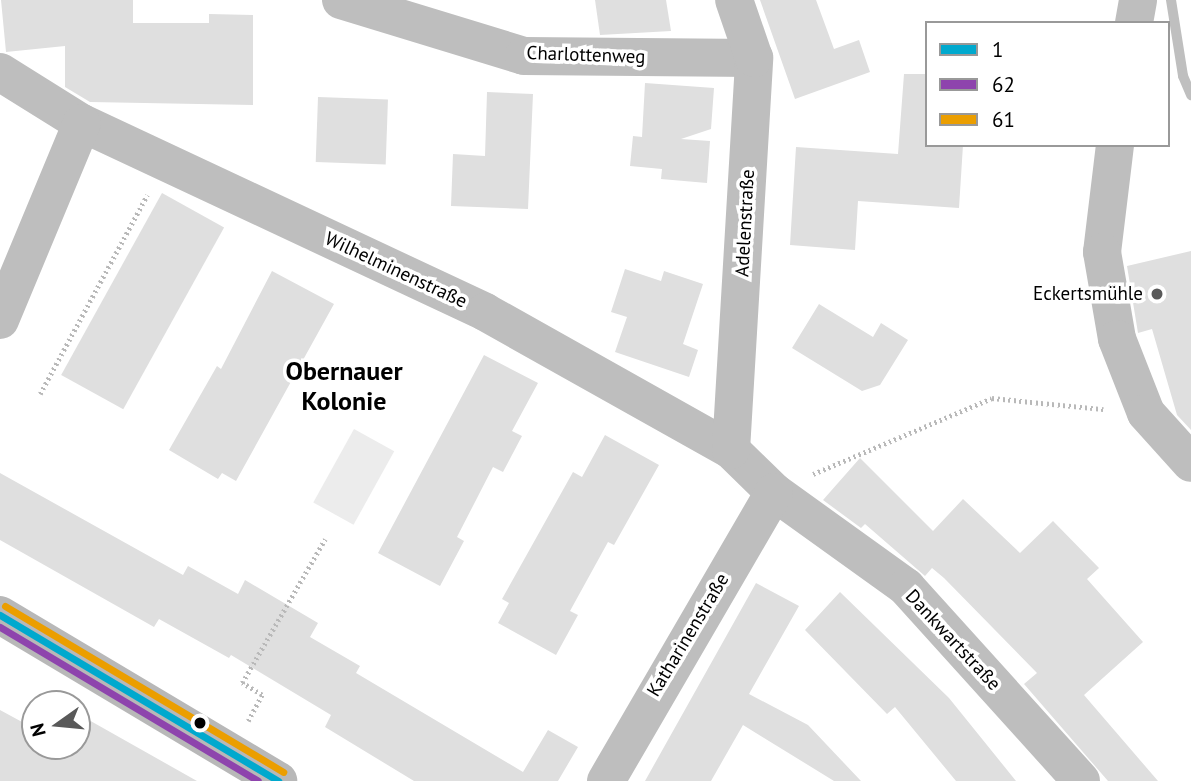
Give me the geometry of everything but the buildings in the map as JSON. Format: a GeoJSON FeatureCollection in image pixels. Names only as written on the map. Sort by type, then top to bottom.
{"type":"FeatureCollection","features":[{"type":"Feature","properties":{"kind":"main road"},"geometry":{"type":"LineString","coordinates":[[0,615],[278,781]]}},
{"type":"Feature","properties":{"kind":"street","name":"Charlottenweg"},"geometry":{"type":"LineString","coordinates":[[341,0],[524,56],[754,58]]}},
{"type":"Feature","properties":{"kind":"street","name":"Adelenstraße"},"geometry":{"type":"LineString","coordinates":[[732,450],[754,58],[734,0]]}},
{"type":"Feature","properties":{"kind":"street"},"geometry":{"type":"LineString","coordinates":[[1134,21],[1138,0]]}},
{"type":"Feature","properties":{"kind":"street","name":"Wilhelminenstraße"},"geometry":{"type":"LineString","coordinates":[[1,64],[82,123],[485,312],[732,450],[774,492]]}},
{"type":"Feature","properties":{"kind":"street"},"geometry":{"type":"LineString","coordinates":[[0,320],[82,123]]}},
{"type":"Feature","properties":{"kind":"street"},"geometry":{"type":"LineString","coordinates":[[1115,147],[1102,252],[1117,340],[1146,413],[1191,463]]}},
{"type":"Feature","properties":{"kind":"street","name":"Katharinenstraße"},"geometry":{"type":"LineString","coordinates":[[606,781],[634,726],[774,492]]}},
{"type":"Feature","properties":{"kind":"street","name":"Dankwartstraße"},"geometry":{"type":"LineString","coordinates":[[774,492],[906,587],[1081,781]]}},
{"type":"Feature","properties":{"kind":"path"},"geometry":{"type":"LineString","coordinates":[[40,394],[164,163]]}},
{"type":"Feature","properties":{"kind":"path"},"geometry":{"type":"LineString","coordinates":[[774,492],[992,398],[1146,413]]}},
{"type":"Feature","properties":{"kind":"path"},"geometry":{"type":"LineString","coordinates":[[231,752],[262,695],[242,683],[325,538]]}},
{"type":"Feature","properties":{"kind":"shaded area"},"geometry":{"type":"Polygon","coordinates":[[[354,429],[394,451],[354,525],[313,502],[354,429]]]}},
{"type":"Feature","properties":{"kind":"waterway"},"geometry":{"type":"LineString","coordinates":[[1171,0],[1183,76],[1191,95]]}},
{"type":"Feature","properties":{"kind":"transit line","name":"61"},"geometry":{"type":"LineString","coordinates":[[5,606],[283,772]]}},
{"type":"Feature","properties":{"kind":"transit line","name":"1"},"geometry":{"type":"LineString","coordinates":[[0,615],[278,781]]}},
{"type":"Feature","properties":{"kind":"transit line","name":"62"},"geometry":{"type":"LineString","coordinates":[[0,627],[258,781]]}},
{"type":"Feature","properties":{"kind":"place","name":"Eckertsmühle"},"geometry":{"type":"Point","coordinates":[1157,294]}},
{"type":"Feature","properties":{"kind":"district","name":"Obernauer Kolonie"},"geometry":{"type":"Point","coordinates":[344,386]}}]}
